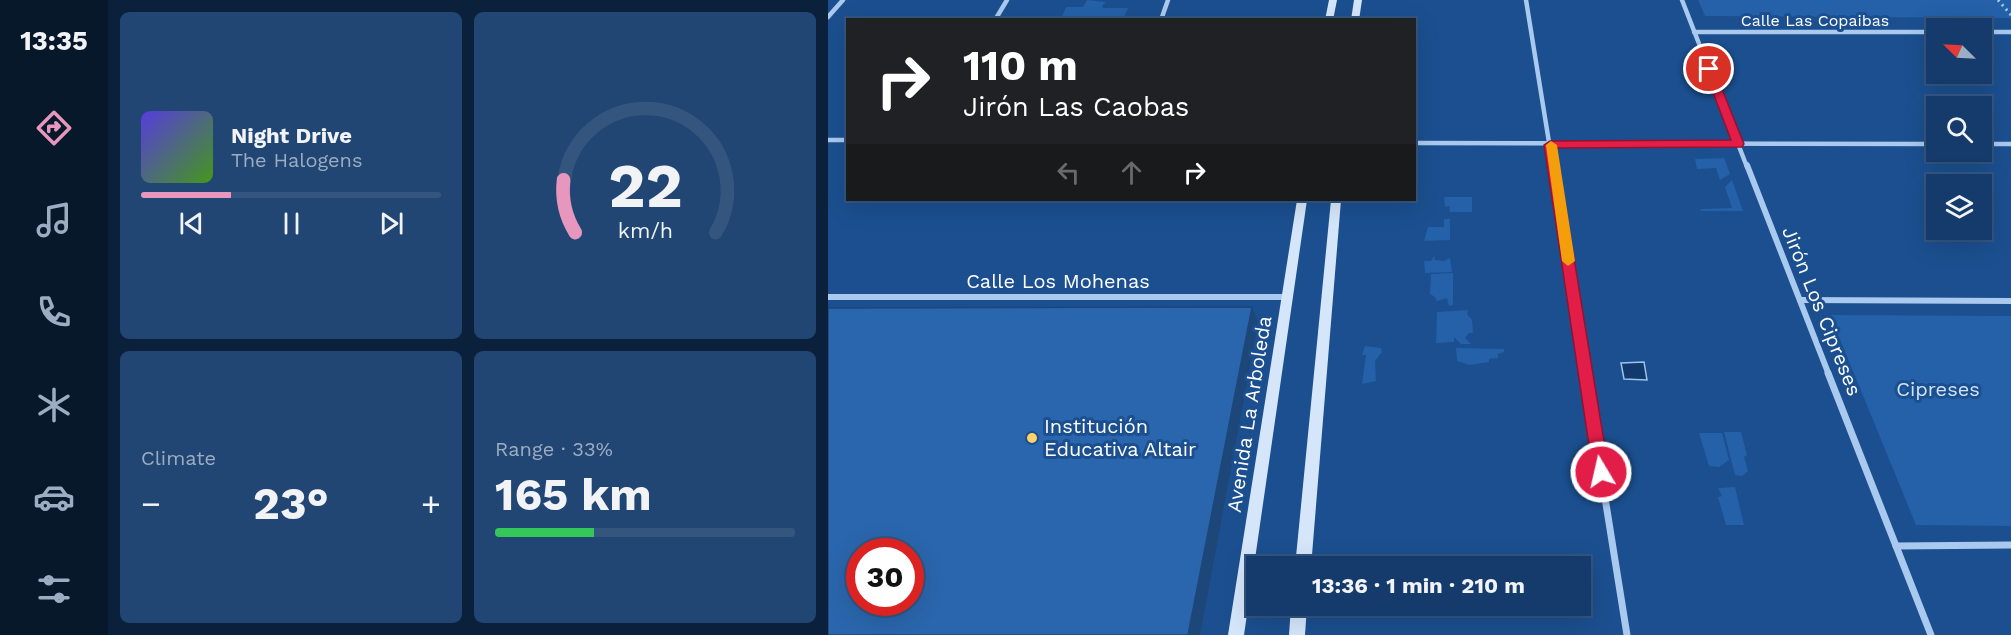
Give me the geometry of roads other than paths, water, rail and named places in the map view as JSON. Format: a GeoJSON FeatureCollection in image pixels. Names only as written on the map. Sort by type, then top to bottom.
{"type":"FeatureCollection","features":[{"type":"Feature","properties":{"kind":"street"},"geometry":{"type":"LineString","coordinates":[[828,18],[843,0]]}},
{"type":"Feature","properties":{"kind":"street"},"geometry":{"type":"LineString","coordinates":[[996,18],[1007,0]]}},
{"type":"Feature","properties":{"kind":"street"},"geometry":{"type":"LineString","coordinates":[[1162,18],[1168,0]]}},
{"type":"Feature","properties":{"kind":"street"},"geometry":{"type":"LineString","coordinates":[[1329,18],[1333,0]]}},
{"type":"Feature","properties":{"kind":"street"},"geometry":{"type":"LineString","coordinates":[[1355,18],[1358,0]]}},
{"type":"Feature","properties":{"kind":"street"},"geometry":{"type":"LineString","coordinates":[[1526,0],[1627,635]]}},
{"type":"Feature","properties":{"kind":"street","name":"Jirón Los Cipreses"},"geometry":{"type":"LineString","coordinates":[[1682,0],[1931,635]]}},
{"type":"Feature","properties":{"kind":"street","name":"Calle Las Copaibas"},"geometry":{"type":"LineString","coordinates":[[1694,32],[1926,32]]}},
{"type":"Feature","properties":{"kind":"street"},"geometry":{"type":"LineString","coordinates":[[1992,32],[2011,32]]}},
{"type":"Feature","properties":{"kind":"street"},"geometry":{"type":"LineString","coordinates":[[828,140],[846,140]]}},
{"type":"Feature","properties":{"kind":"street"},"geometry":{"type":"LineString","coordinates":[[1416,143],[1926,144]]}},
{"type":"Feature","properties":{"kind":"street"},"geometry":{"type":"LineString","coordinates":[[1992,144],[2011,144]]}},
{"type":"Feature","properties":{"kind":"street","name":"Avenida La Arboleda"},"geometry":{"type":"LineString","coordinates":[[1236,635],[1302,201]]}},
{"type":"Feature","properties":{"kind":"street"},"geometry":{"type":"LineString","coordinates":[[1304,556],[1336,201]]}},
{"type":"Feature","properties":{"kind":"street","name":"Calle Los Mohenas"},"geometry":{"type":"LineString","coordinates":[[828,297],[1288,297]]}},
{"type":"Feature","properties":{"kind":"street"},"geometry":{"type":"LineString","coordinates":[[1800,300],[2011,301]]}},
{"type":"Feature","properties":{"kind":"street"},"geometry":{"type":"LineString","coordinates":[[1896,546],[2011,545]]}},
{"type":"Feature","properties":{"kind":"street"},"geometry":{"type":"LineString","coordinates":[[1297,635],[1298,616]]}},
{"type":"Feature","properties":{"kind":"place","name":"Institución Educativa Altair"},"geometry":{"type":"Point","coordinates":[1032,438]}},
{"type":"Feature","properties":{"kind":"park label","name":"Cipreses"},"geometry":{"type":"Point","coordinates":[1938,389]}}]}
